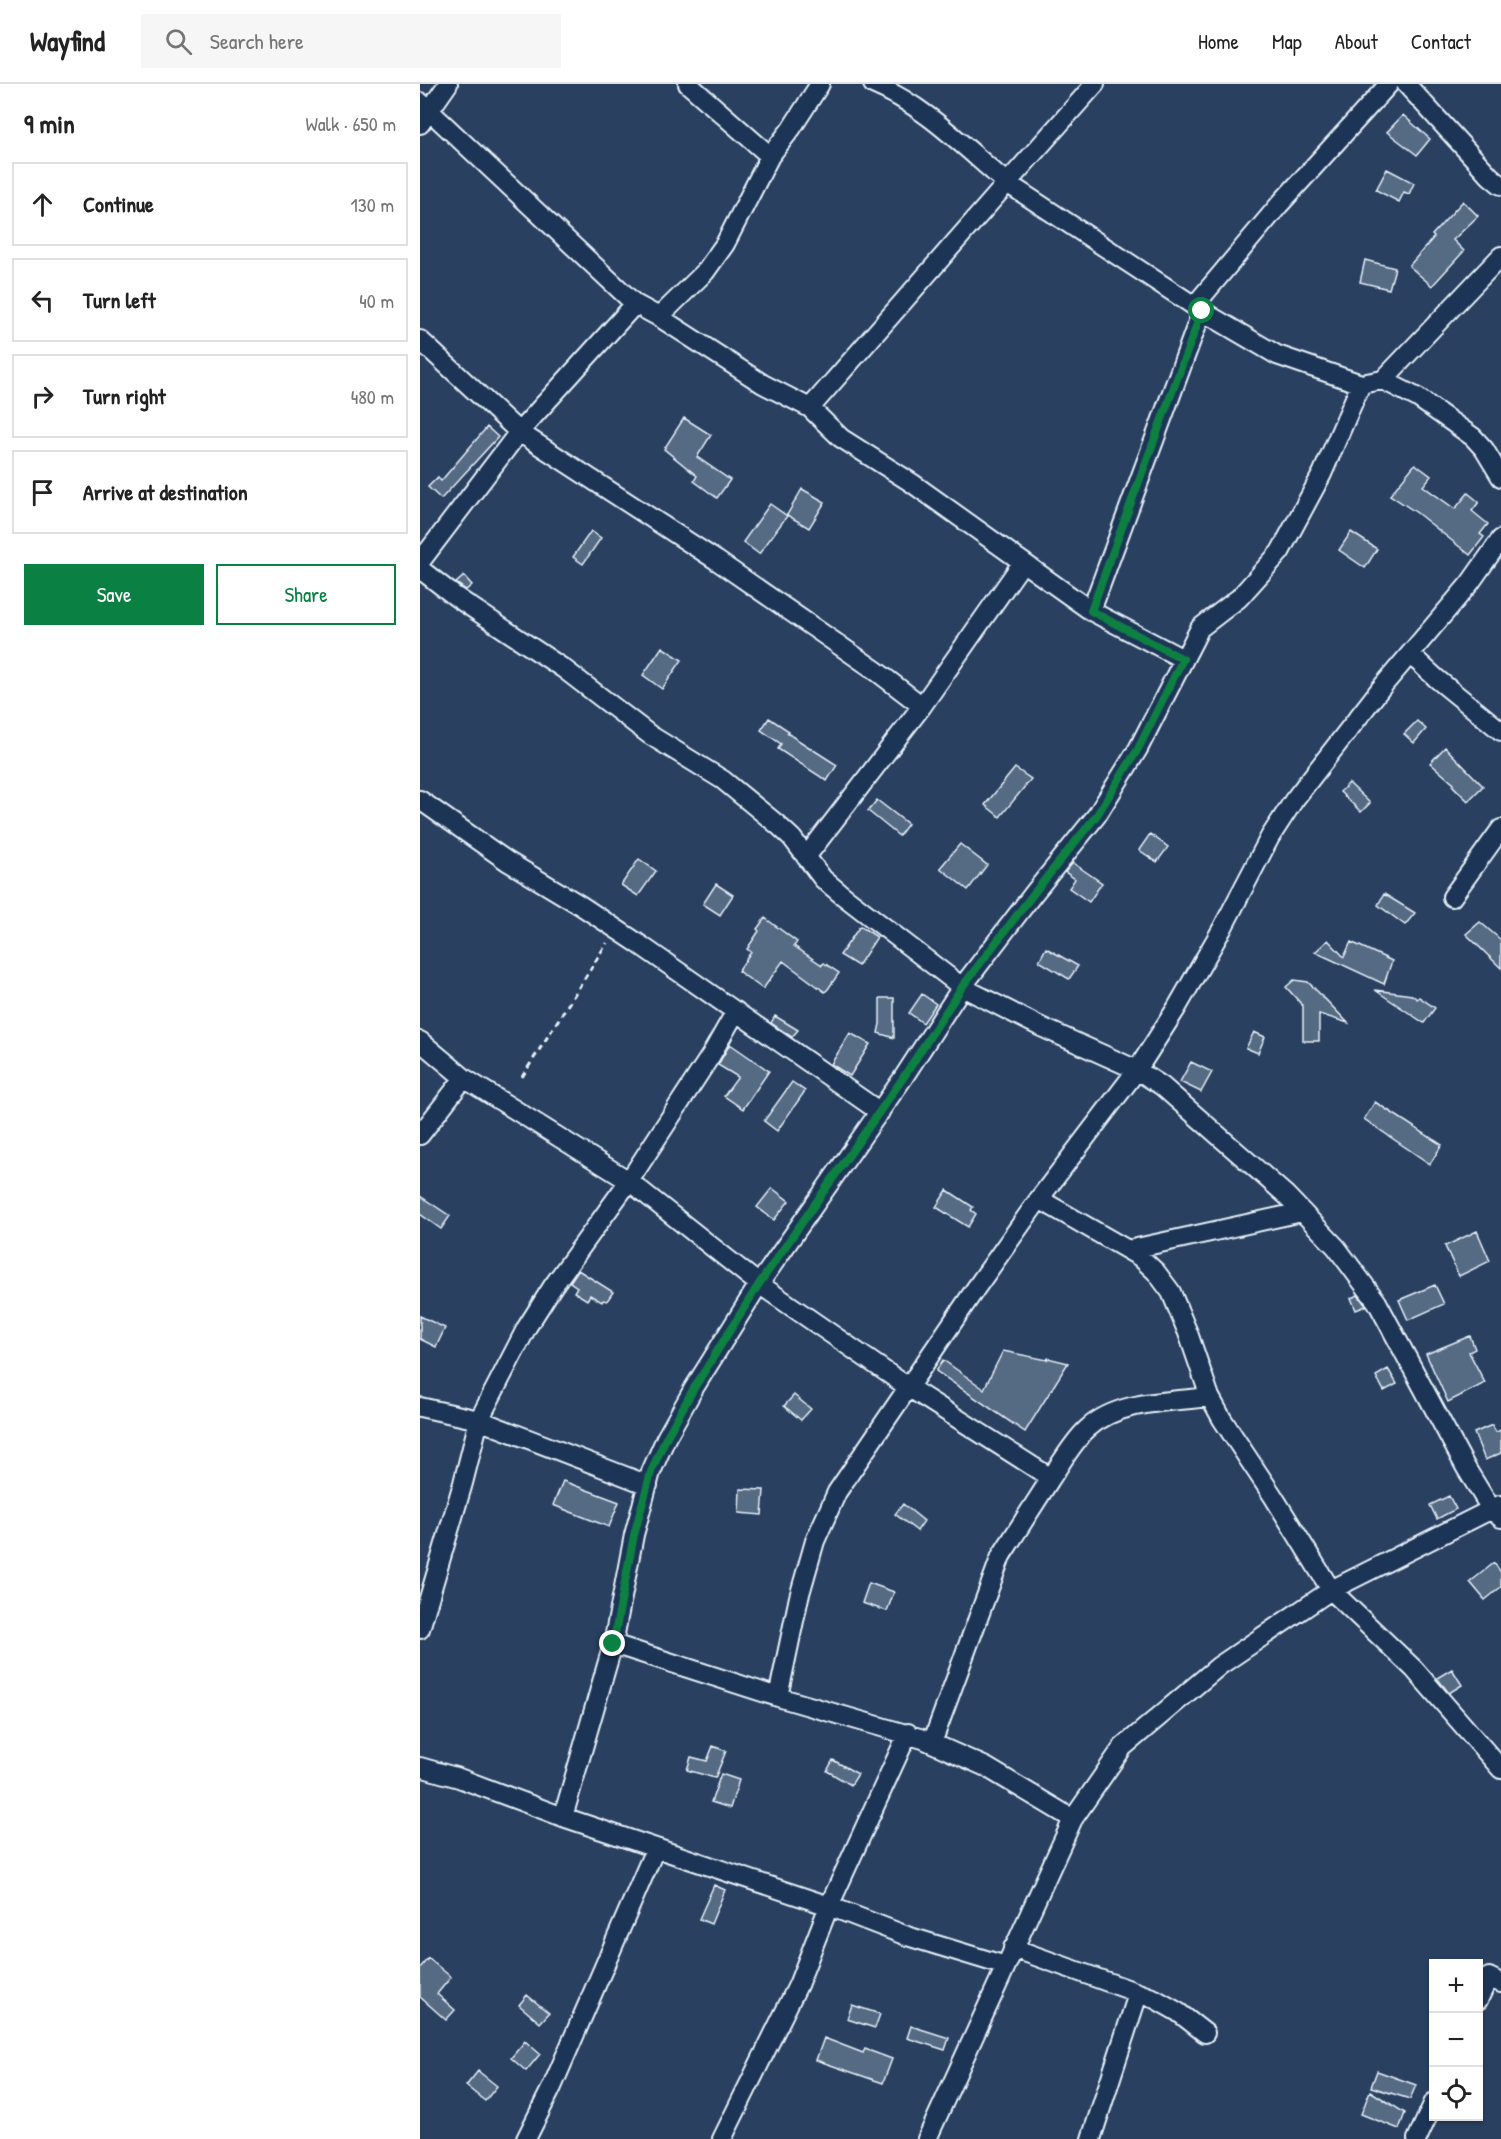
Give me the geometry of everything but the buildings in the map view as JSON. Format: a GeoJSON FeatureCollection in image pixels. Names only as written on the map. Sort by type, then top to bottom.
{"type":"FeatureCollection","features":[{"type":"Feature","properties":{"kind":"street"},"geometry":{"type":"LineString","coordinates":[[448,84],[423,112],[635,304],[763,384],[810,408],[841,438],[912,483],[1091,611],[1183,659]]}},
{"type":"Feature","properties":{"kind":"street"},"geometry":{"type":"LineString","coordinates":[[688,84],[771,156]]}},
{"type":"Feature","properties":{"kind":"street"},"geometry":{"type":"LineString","coordinates":[[659,317],[705,272],[725,244],[771,156],[820,84]]}},
{"type":"Feature","properties":{"kind":"street"},"geometry":{"type":"LineString","coordinates":[[873,84],[886,89],[926,115],[1007,183],[1198,308],[1276,355],[1361,384],[1383,380],[1501,256]]}},
{"type":"Feature","properties":{"kind":"street"},"geometry":{"type":"LineString","coordinates":[[810,408],[1095,84]]}},
{"type":"Feature","properties":{"kind":"street"},"geometry":{"type":"LineString","coordinates":[[1091,611],[1198,308],[1279,205],[1389,84]]}},
{"type":"Feature","properties":{"kind":"street"},"geometry":{"type":"LineString","coordinates":[[1406,84],[1490,176],[1501,185]]}},
{"type":"Feature","properties":{"kind":"street"},"geometry":{"type":"LineString","coordinates":[[420,562],[519,432],[635,304]]}},
{"type":"Feature","properties":{"kind":"street"},"geometry":{"type":"LineString","coordinates":[[420,340],[519,432],[716,560],[875,670],[922,706]]}},
{"type":"Feature","properties":{"kind":"street"},"geometry":{"type":"LineString","coordinates":[[1383,380],[1418,398],[1473,437],[1484,449],[1501,477]]}},
{"type":"Feature","properties":{"kind":"street"},"geometry":{"type":"LineString","coordinates":[[563,1817],[613,1644],[634,1535],[648,1485],[666,1438],[694,1388],[759,1284],[880,1112],[962,987],[1097,815],[1138,749],[1200,628],[1239,598],[1280,552],[1322,474],[1361,384]]}},
{"type":"Feature","properties":{"kind":"street"},"geometry":{"type":"LineString","coordinates":[[778,1697],[799,1597],[815,1541],[837,1492],[1039,1199],[1137,1070],[1176,1009],[1222,929],[1270,837],[1294,800],[1381,688],[1470,582],[1501,539]]}},
{"type":"Feature","properties":{"kind":"street"},"geometry":{"type":"LineString","coordinates":[[806,857],[922,706],[1023,562]]}},
{"type":"Feature","properties":{"kind":"street"},"geometry":{"type":"LineString","coordinates":[[420,569],[456,597],[564,669],[650,735],[723,780],[778,825],[823,879],[962,987],[1039,1026],[1137,1070],[1162,1086],[1286,1195],[1336,1246],[1377,1302],[1466,1468],[1498,1511],[1331,1590],[1219,1666],[1123,1748],[1073,1818],[927,2139]]}},
{"type":"Feature","properties":{"kind":"street"},"geometry":{"type":"LineString","coordinates":[[1410,654],[1501,731]]}},
{"type":"Feature","properties":{"kind":"street"},"geometry":{"type":"LineString","coordinates":[[420,800],[507,861],[616,929],[880,1112]]}},
{"type":"Feature","properties":{"kind":"street"},"geometry":{"type":"LineString","coordinates":[[1452,897],[1501,829]]}},
{"type":"Feature","properties":{"kind":"street"},"geometry":{"type":"LineString","coordinates":[[420,1629],[427,1580],[479,1420],[527,1327],[553,1286],[629,1181],[711,1055],[736,1011]]}},
{"type":"Feature","properties":{"kind":"street"},"geometry":{"type":"LineString","coordinates":[[420,1041],[464,1078],[629,1181],[759,1284],[908,1387],[1052,1478]]}},
{"type":"Feature","properties":{"kind":"street"},"geometry":{"type":"LineString","coordinates":[[420,1135],[464,1078]]}},
{"type":"Feature","properties":{"kind":"street"},"geometry":{"type":"LineString","coordinates":[[1039,1199],[1140,1257],[1156,1272],[1170,1292],[1188,1332],[1210,1397],[1222,1419],[1331,1590],[1414,1670],[1501,1769]]}},
{"type":"Feature","properties":{"kind":"street"},"geometry":{"type":"LineString","coordinates":[[1128,1250],[1302,1212]]}},
{"type":"Feature","properties":{"kind":"street"},"geometry":{"type":"LineString","coordinates":[[932,1743],[1001,1556],[1069,1450],[1087,1429],[1108,1415],[1140,1405],[1210,1397]]}},
{"type":"Feature","properties":{"kind":"street"},"geometry":{"type":"LineString","coordinates":[[420,1407],[479,1420],[648,1485]]}},
{"type":"Feature","properties":{"kind":"street"},"geometry":{"type":"LineString","coordinates":[[613,1644],[778,1697],[908,1733],[986,1767],[1073,1818]]}},
{"type":"Feature","properties":{"kind":"street"},"geometry":{"type":"LineString","coordinates":[[722,2139],[798,1985],[829,1906],[908,1733]]}},
{"type":"Feature","properties":{"kind":"street"},"geometry":{"type":"LineString","coordinates":[[420,1767],[459,1778],[655,1849],[829,1906],[907,1936],[1006,1966]]}},
{"type":"Feature","properties":{"kind":"street"},"geometry":{"type":"LineString","coordinates":[[526,2139],[552,2086],[655,1849]]}},
{"type":"Feature","properties":{"kind":"street"},"geometry":{"type":"LineString","coordinates":[[1013,1948],[1155,2000],[1178,2012],[1205,2033]]}},
{"type":"Feature","properties":{"kind":"street"},"geometry":{"type":"LineString","coordinates":[[1483,1991],[1489,1977],[1501,1983]]}},
{"type":"Feature","properties":{"kind":"street"},"geometry":{"type":"LineString","coordinates":[[1091,2139],[1138,1994]]}},
{"type":"Feature","properties":{"kind":"street"},"geometry":{"type":"LineString","coordinates":[[1417,2139],[1429,2113]]}},
{"type":"Feature","properties":{"kind":"path"},"geometry":{"type":"LineString","coordinates":[[522,1077],[616,929]]}},
{"type":"Feature","properties":{"kind":"route"},"geometry":{"type":"LineString","coordinates":[[613,1644],[634,1535],[651,1472],[666,1438],[694,1388],[759,1284],[903,1078],[962,987],[1097,815],[1138,749],[1183,659],[1147,638],[1091,611],[1202,311]]}}]}
